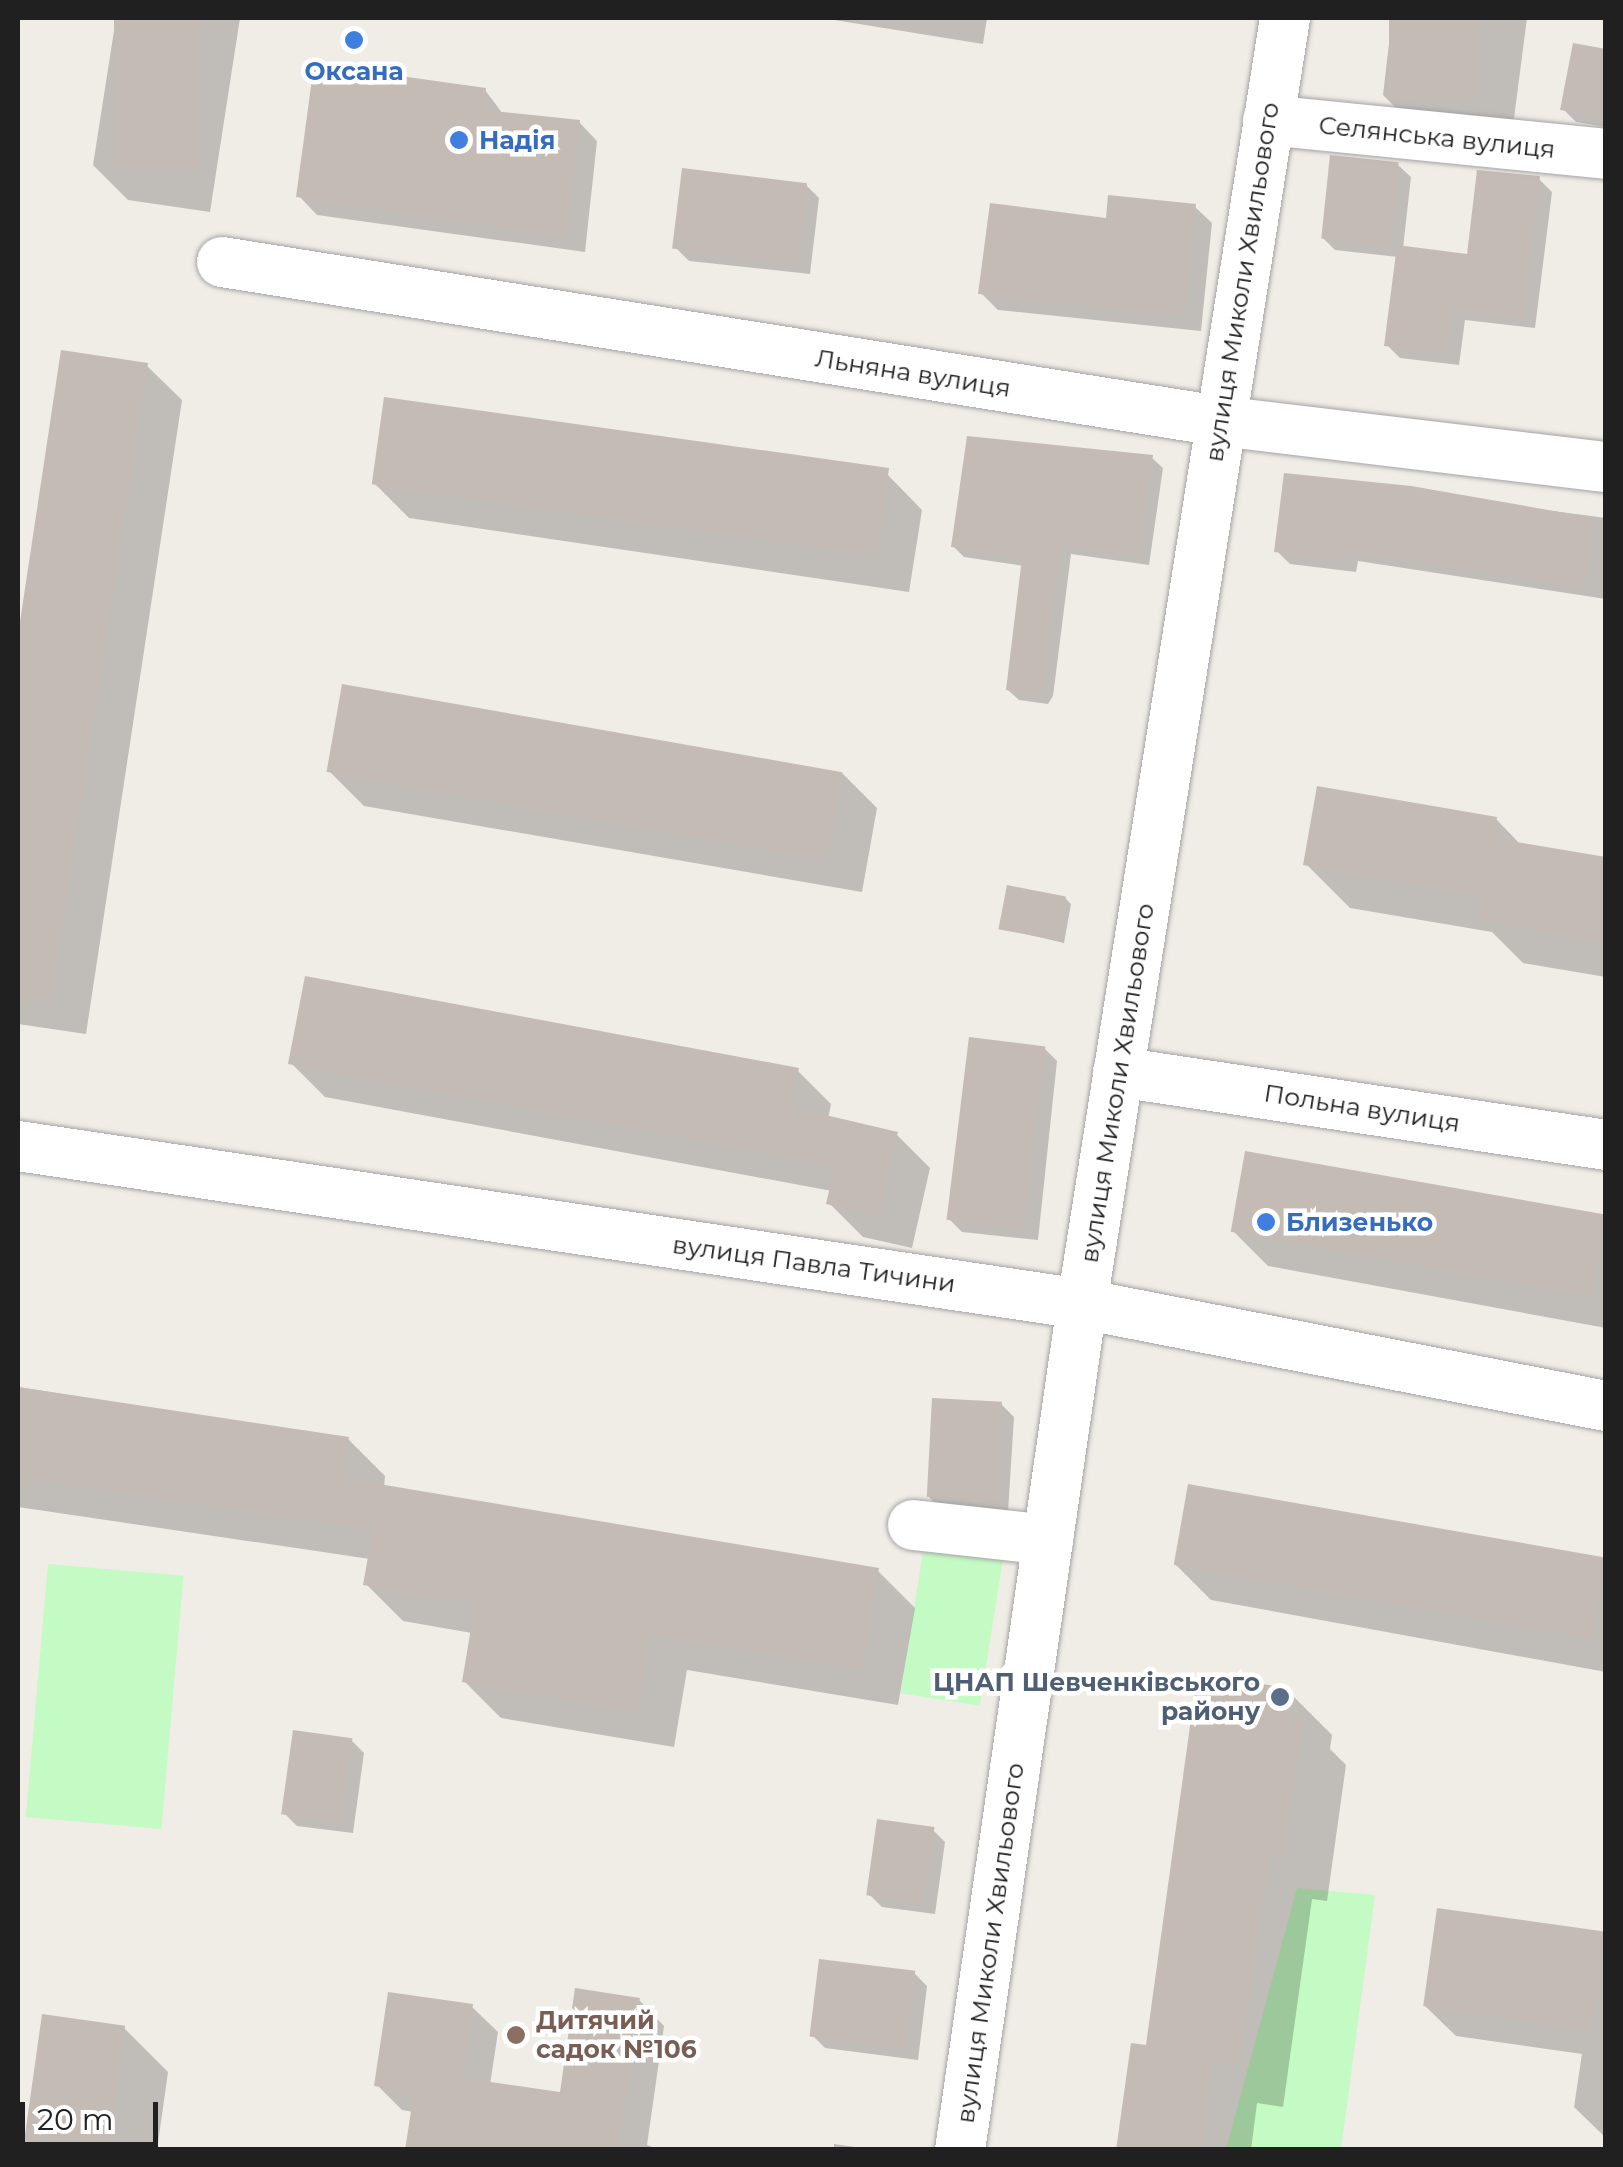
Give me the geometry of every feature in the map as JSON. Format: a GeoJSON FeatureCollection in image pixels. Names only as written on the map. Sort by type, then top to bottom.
{"type":"FeatureCollection","features":[{"type":"Feature","properties":{"kind":"street","name":"вулиця Миколи Хвильового"},"geometry":{"type":"LineString","coordinates":[[960,2150],[1082,1304],[1218,421],[1285,18]]}},
{"type":"Feature","properties":{"kind":"street","name":"Селянська вулиця"},"geometry":{"type":"LineString","coordinates":[[1268,120],[1606,154]]}},
{"type":"Feature","properties":{"kind":"street","name":"Льняна вулиця"},"geometry":{"type":"LineString","coordinates":[[222,262],[1218,421],[1606,467]]}},
{"type":"Feature","properties":{"kind":"street","name":"Польна вулиця"},"geometry":{"type":"LineString","coordinates":[[1118,1072],[1606,1145]]}},
{"type":"Feature","properties":{"kind":"street","name":"вулиця Павла Тичини"},"geometry":{"type":"LineString","coordinates":[[18,1146],[1082,1304],[1606,1406]]}},
{"type":"Feature","properties":{"kind":"street"},"geometry":{"type":"LineString","coordinates":[[913,1525],[1048,1540]]}},
{"type":"Feature","properties":{"kind":"green space"},"geometry":{"type":"Polygon","coordinates":[[[924,1546],[1003,1559],[980,1706],[901,1693],[924,1546]]]}},
{"type":"Feature","properties":{"kind":"green space"},"geometry":{"type":"Polygon","coordinates":[[[48,1564],[183,1576],[161,1829],[26,1817],[48,1564]]]}},
{"type":"Feature","properties":{"kind":"green space"},"geometry":{"type":"Polygon","coordinates":[[[1297,1888],[1375,1895],[1341,2149],[1226,2149],[1297,1888]]]}},
{"type":"Feature","properties":{"kind":"building"},"geometry":{"type":"Polygon","coordinates":[[[114,18],[200,18],[200,168],[114,168],[114,18]]]}},
{"type":"Feature","properties":{"kind":"building"},"geometry":{"type":"Polygon","coordinates":[[[1389,18],[1478,18],[1478,97],[1389,97],[1389,18]]]}},
{"type":"Feature","properties":{"kind":"building"},"geometry":{"type":"Polygon","coordinates":[[[1573,43],[1606,49],[1606,118],[1560,110],[1573,43]]]}},
{"type":"Feature","properties":{"kind":"building"},"geometry":{"type":"Polygon","coordinates":[[[314,64],[486,88],[483,110],[580,120],[567,236],[296,197],[314,64]]]}},
{"type":"Feature","properties":{"kind":"building"},"geometry":{"type":"Polygon","coordinates":[[[1330,155],[1399,162],[1390,246],[1321,239],[1330,155]]]}},
{"type":"Feature","properties":{"kind":"building"},"geometry":{"type":"Polygon","coordinates":[[[682,168],[807,183],[797,264],[672,248],[682,168]]]}},
{"type":"Feature","properties":{"kind":"building"},"geometry":{"type":"Polygon","coordinates":[[[1477,170],[1540,176],[1523,317],[1453,308],[1447,353],[1384,346],[1397,245],[1467,254],[1477,170]]]}},
{"type":"Feature","properties":{"kind":"building"},"geometry":{"type":"Polygon","coordinates":[[[1108,195],[1196,204],[1184,315],[978,294],[990,203],[1106,218],[1108,195]]]}},
{"type":"Feature","properties":{"kind":"building"},"geometry":{"type":"Polygon","coordinates":[[[61,350],[148,363],[51,1000],[18,995],[18,635],[61,350]]]}},
{"type":"Feature","properties":{"kind":"building"},"geometry":{"type":"Polygon","coordinates":[[[384,397],[889,468],[877,555],[372,484],[384,397]]]}},
{"type":"Feature","properties":{"kind":"building"},"geometry":{"type":"Polygon","coordinates":[[[967,436],[1153,455],[1139,556],[1061,545],[1043,685],[1037,695],[1006,690],[1022,558],[951,547],[967,436]]]}},
{"type":"Feature","properties":{"kind":"building"},"geometry":{"type":"Polygon","coordinates":[[[1284,473],[1411,486],[1594,518],[1584,587],[1346,550],[1344,560],[1274,552],[1284,473]]]}},
{"type":"Feature","properties":{"kind":"building"},"geometry":{"type":"Polygon","coordinates":[[[342,684],[842,772],[827,860],[327,772],[342,684]]]}},
{"type":"Feature","properties":{"kind":"building"},"geometry":{"type":"Polygon","coordinates":[[[1317,786],[1497,817],[1493,838],[1606,857],[1606,942],[1476,919],[1480,895],[1303,865],[1317,786]]]}},
{"type":"Feature","properties":{"kind":"building"},"geometry":{"type":"Polygon","coordinates":[[[1007,885],[1066,896],[1057,941],[998,929],[1007,885]]]}},
{"type":"Feature","properties":{"kind":"building"},"geometry":{"type":"Polygon","coordinates":[[[305,976],[799,1068],[791,1107],[898,1132],[879,1216],[826,1204],[835,1165],[288,1064],[305,976]]]}},
{"type":"Feature","properties":{"kind":"building"},"geometry":{"type":"Polygon","coordinates":[[[969,1037],[1045,1046],[1023,1229],[947,1220],[969,1037]]]}},
{"type":"Feature","properties":{"kind":"building"},"geometry":{"type":"Polygon","coordinates":[[[1245,1151],[1606,1215],[1592,1295],[1231,1232],[1245,1151]]]}},
{"type":"Feature","properties":{"kind":"building"},"geometry":{"type":"Polygon","coordinates":[[[18,1387],[349,1437],[343,1478],[879,1568],[862,1669],[650,1634],[637,1711],[462,1682],[475,1604],[363,1585],[373,1529],[18,1477],[18,1387]]]}},
{"type":"Feature","properties":{"kind":"building"},"geometry":{"type":"Polygon","coordinates":[[[932,1398],[1002,1402],[997,1501],[927,1497],[932,1398]]]}},
{"type":"Feature","properties":{"kind":"building"},"geometry":{"type":"Polygon","coordinates":[[[1188,1484],[1606,1558],[1592,1639],[1174,1565],[1188,1484]]]}},
{"type":"Feature","properties":{"kind":"building"},"geometry":{"type":"Polygon","coordinates":[[[1197,1675],[1289,1688],[1285,1716],[1303,1719],[1284,1858],[1269,1856],[1240,2064],[1214,2060],[1201,2150],[1116,2150],[1131,2043],[1146,2045],[1197,1675]]]}},
{"type":"Feature","properties":{"kind":"building"},"geometry":{"type":"Polygon","coordinates":[[[293,1730],[352,1738],[341,1823],[281,1814],[293,1730]]]}},
{"type":"Feature","properties":{"kind":"building"},"geometry":{"type":"Polygon","coordinates":[[[877,1819],[934,1827],[924,1903],[866,1895],[877,1819]]]}},
{"type":"Feature","properties":{"kind":"building"},"geometry":{"type":"Polygon","coordinates":[[[1437,1908],[1606,1932],[1593,2030],[1423,2006],[1437,1908]]]}},
{"type":"Feature","properties":{"kind":"building"},"geometry":{"type":"Polygon","coordinates":[[[819,1959],[915,1971],[906,2048],[809,2036],[819,1959]]]}},
{"type":"Feature","properties":{"kind":"building"},"geometry":{"type":"Polygon","coordinates":[[[575,1988],[640,1998],[618,2150],[405,2150],[414,2092],[374,2086],[388,1992],[473,2004],[462,2078],[560,2092],[575,1988]]]}},
{"type":"Feature","properties":{"kind":"building"},"geometry":{"type":"Polygon","coordinates":[[[42,2014],[125,2026],[108,2150],[23,2150],[42,2014]]]}},
{"type":"Feature","properties":{"kind":"place","name":"Оксана"},"geometry":{"type":"Point","coordinates":[354,40]}},
{"type":"Feature","properties":{"kind":"place","name":"Надія"},"geometry":{"type":"Point","coordinates":[459,140]}},
{"type":"Feature","properties":{"kind":"place","name":"Близенько"},"geometry":{"type":"Point","coordinates":[1266,1222]}},
{"type":"Feature","properties":{"kind":"place","name":"ЦНАП Шевченківського району"},"geometry":{"type":"Point","coordinates":[1280,1697]}},
{"type":"Feature","properties":{"kind":"place","name":"Дитячий садок №106"},"geometry":{"type":"Point","coordinates":[516,2035]}}]}
